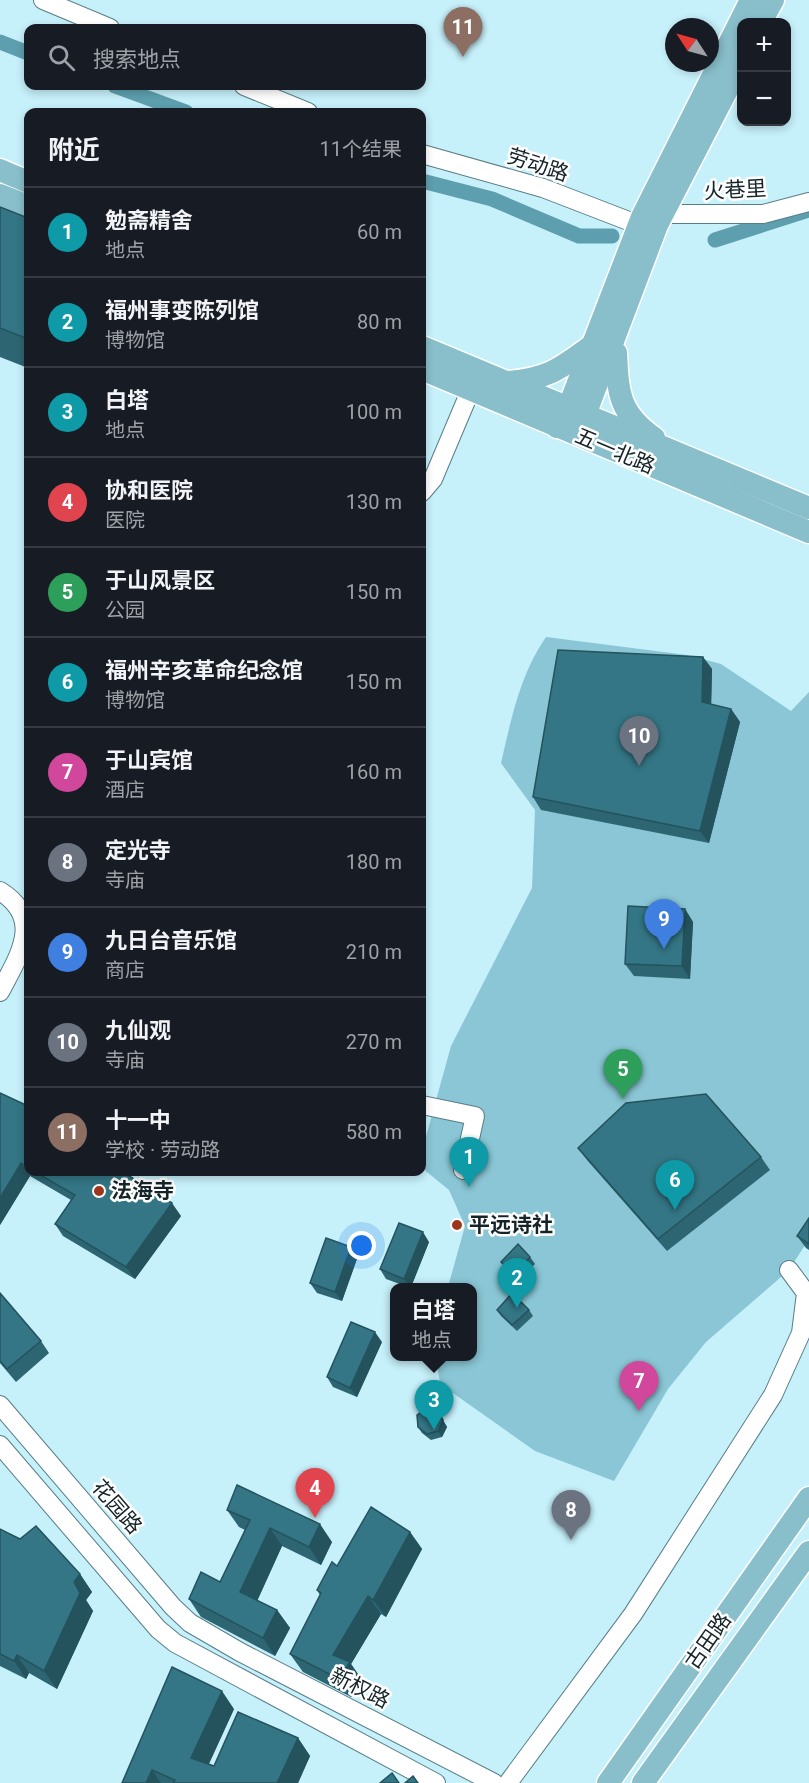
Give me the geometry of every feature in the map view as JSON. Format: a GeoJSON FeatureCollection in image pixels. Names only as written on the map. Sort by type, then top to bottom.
{"type":"FeatureCollection","features":[{"type":"Feature","properties":{"kind":"main road"},"geometry":{"type":"LineString","coordinates":[[506,382],[530,380],[556,372],[602,347],[639,225],[751,0]]}},
{"type":"Feature","properties":{"kind":"main road"},"geometry":{"type":"LineString","coordinates":[[763,18],[773,0]]}},
{"type":"Feature","properties":{"kind":"main road"},"geometry":{"type":"LineString","coordinates":[[572,422],[602,347],[663,214],[737,69]]}},
{"type":"Feature","properties":{"kind":"main road"},"geometry":{"type":"LineString","coordinates":[[0,170],[24,180]]}},
{"type":"Feature","properties":{"kind":"main road"},"geometry":{"type":"LineString","coordinates":[[602,347],[616,353],[622,403],[634,424],[677,455]]}},
{"type":"Feature","properties":{"kind":"main road","name":"五一北路"},"geometry":{"type":"LineString","coordinates":[[426,349],[506,382],[572,422],[809,532]]}},
{"type":"Feature","properties":{"kind":"main road","name":"五一北路"},"geometry":{"type":"LineString","coordinates":[[426,371],[471,389],[677,455],[809,508]]}},
{"type":"Feature","properties":{"kind":"main road","name":"古田路"},"geometry":{"type":"LineString","coordinates":[[608,1783],[809,1498]]}},
{"type":"Feature","properties":{"kind":"main road","name":"古田路"},"geometry":{"type":"LineString","coordinates":[[643,1783],[809,1552]]}},
{"type":"Feature","properties":{"kind":"street"},"geometry":{"type":"LineString","coordinates":[[43,0],[100,24]]}},
{"type":"Feature","properties":{"kind":"street"},"geometry":{"type":"LineString","coordinates":[[254,90],[298,108]]}},
{"type":"Feature","properties":{"kind":"street","name":"劳动路"},"geometry":{"type":"LineString","coordinates":[[426,155],[543,188],[639,225]]}},
{"type":"Feature","properties":{"kind":"street","name":"火巷里"},"geometry":{"type":"LineString","coordinates":[[663,214],[763,214],[809,202]]}},
{"type":"Feature","properties":{"kind":"street"},"geometry":{"type":"LineString","coordinates":[[426,487],[433,478],[471,389]]}},
{"type":"Feature","properties":{"kind":"street"},"geometry":{"type":"LineString","coordinates":[[14,894],[24,922]]}},
{"type":"Feature","properties":{"kind":"street"},"geometry":{"type":"LineString","coordinates":[[0,992],[22,961],[24,939]]}},
{"type":"Feature","properties":{"kind":"street"},"geometry":{"type":"LineString","coordinates":[[426,1106],[475,1116],[463,1170]]}},
{"type":"Feature","properties":{"kind":"street"},"geometry":{"type":"LineString","coordinates":[[508,1783],[633,1614],[772,1395],[801,1333],[806,1293],[789,1270]]}},
{"type":"Feature","properties":{"kind":"street","name":"花园路"},"geometry":{"type":"LineString","coordinates":[[0,1405],[173,1607],[205,1632]]}},
{"type":"Feature","properties":{"kind":"street"},"geometry":{"type":"LineString","coordinates":[[0,1445],[158,1629],[186,1657],[436,1783]]}},
{"type":"Feature","properties":{"kind":"street","name":"新权路"},"geometry":{"type":"LineString","coordinates":[[205,1632],[494,1783]]}},
{"type":"Feature","properties":{"kind":"shaded area"},"geometry":{"type":"Polygon","coordinates":[[[546,637],[687,655],[721,664],[791,711],[809,692],[809,1239],[789,1270],[706,1342],[668,1389],[614,1481],[535,1451],[440,1384],[437,1361],[477,1361],[477,1283],[449,1283],[465,1226],[449,1190],[426,1171],[426,1137],[451,1046],[532,888],[535,810],[501,763],[523,682],[546,637]]]}},
{"type":"Feature","properties":{"kind":"building"},"geometry":{"type":"Polygon","coordinates":[[[0,207],[24,216],[24,337],[0,328],[0,207]]]}},
{"type":"Feature","properties":{"kind":"building"},"geometry":{"type":"Polygon","coordinates":[[[558,650],[703,657],[702,702],[731,709],[700,831],[533,797],[558,650]]]}},
{"type":"Feature","properties":{"kind":"building"},"geometry":{"type":"Polygon","coordinates":[[[628,906],[685,909],[682,966],[625,964],[628,906]]]}},
{"type":"Feature","properties":{"kind":"building"},"geometry":{"type":"Polygon","coordinates":[[[0,1093],[24,1104],[24,1165],[21,1163],[0,1198],[0,1093]]]}},
{"type":"Feature","properties":{"kind":"building"},"geometry":{"type":"Polygon","coordinates":[[[706,1094],[761,1157],[658,1239],[578,1148],[626,1103],[706,1094]]]}},
{"type":"Feature","properties":{"kind":"building","name":"法海寺"},"geometry":{"type":"Polygon","coordinates":[[[42,1176],[129,1176],[172,1203],[126,1267],[55,1224],[75,1195],[42,1176]]]}},
{"type":"Feature","properties":{"kind":"building"},"geometry":{"type":"Polygon","coordinates":[[[809,1218],[809,1244],[797,1236],[809,1218]]]}},
{"type":"Feature","properties":{"kind":"building"},"geometry":{"type":"Polygon","coordinates":[[[399,1223],[423,1232],[404,1279],[380,1269],[399,1223]]]}},
{"type":"Feature","properties":{"kind":"building"},"geometry":{"type":"Polygon","coordinates":[[[326,1238],[351,1247],[335,1292],[310,1283],[326,1238]]]}},
{"type":"Feature","properties":{"kind":"building"},"geometry":{"type":"Polygon","coordinates":[[[518,1244],[530,1257],[514,1275],[501,1262],[518,1244]]]}},
{"type":"Feature","properties":{"kind":"building"},"geometry":{"type":"Polygon","coordinates":[[[0,1293],[41,1341],[7,1369],[0,1361],[0,1293]]]}},
{"type":"Feature","properties":{"kind":"building"},"geometry":{"type":"Polygon","coordinates":[[[512,1293],[529,1310],[512,1325],[497,1310],[512,1293]]]}},
{"type":"Feature","properties":{"kind":"building"},"geometry":{"type":"Polygon","coordinates":[[[351,1322],[375,1332],[350,1388],[327,1377],[351,1322]]]}},
{"type":"Feature","properties":{"kind":"building"},"geometry":{"type":"Polygon","coordinates":[[[426,1408],[437,1410],[443,1420],[438,1431],[427,1434],[418,1427],[417,1415],[426,1408]]]}},
{"type":"Feature","properties":{"kind":"building"},"geometry":{"type":"Polygon","coordinates":[[[237,1485],[320,1524],[309,1547],[270,1528],[240,1592],[277,1610],[263,1638],[189,1599],[201,1572],[220,1582],[250,1520],[227,1510],[237,1485]]]}},
{"type":"Feature","properties":{"kind":"building"},"geometry":{"type":"Polygon","coordinates":[[[371,1507],[410,1532],[373,1600],[368,1596],[333,1655],[350,1662],[339,1679],[290,1654],[321,1593],[317,1590],[332,1562],[337,1566],[371,1507]]]}},
{"type":"Feature","properties":{"kind":"building"},"geometry":{"type":"Polygon","coordinates":[[[36,1526],[80,1574],[74,1582],[80,1593],[44,1671],[17,1655],[14,1661],[0,1654],[0,1529],[20,1539],[36,1526]]]}},
{"type":"Feature","properties":{"kind":"building"},"geometry":{"type":"Polygon","coordinates":[[[172,1667],[222,1691],[191,1758],[214,1766],[238,1712],[298,1738],[277,1783],[173,1783],[175,1780],[152,1770],[146,1783],[122,1783],[172,1667]]]}},
{"type":"Feature","properties":{"kind":"building"},"geometry":{"type":"Polygon","coordinates":[[[392,1773],[399,1783],[380,1783],[392,1773]]]}},
{"type":"Feature","properties":{"kind":"building"},"geometry":{"type":"Polygon","coordinates":[[[413,1776],[418,1783],[405,1783],[413,1776]]]}},
{"type":"Feature","properties":{"kind":"waterway"},"geometry":{"type":"LineString","coordinates":[[0,42],[24,51]]}},
{"type":"Feature","properties":{"kind":"waterway"},"geometry":{"type":"LineString","coordinates":[[126,90],[175,108]]}},
{"type":"Feature","properties":{"kind":"waterway"},"geometry":{"type":"LineString","coordinates":[[426,182],[492,199],[579,236],[612,236]]}},
{"type":"Feature","properties":{"kind":"waterway"},"geometry":{"type":"LineString","coordinates":[[715,240],[809,210]]}},
{"type":"Feature","properties":{"kind":"place","name":"十一中"},"geometry":{"type":"Point","coordinates":[463,57]}},
{"type":"Feature","properties":{"kind":"place","name":"九仙观"},"geometry":{"type":"Point","coordinates":[639,766]}},
{"type":"Feature","properties":{"kind":"place","name":"九日台音乐馆"},"geometry":{"type":"Point","coordinates":[664,949]}},
{"type":"Feature","properties":{"kind":"place","name":"于山风景区"},"geometry":{"type":"Point","coordinates":[623,1099]}},
{"type":"Feature","properties":{"kind":"place","name":"勉斋精舍"},"geometry":{"type":"Point","coordinates":[469,1187]}},
{"type":"Feature","properties":{"kind":"place","name":"法海寺"},"geometry":{"type":"Point","coordinates":[99,1191]}},
{"type":"Feature","properties":{"kind":"place","name":"福州辛亥革命纪念馆"},"geometry":{"type":"Point","coordinates":[675,1210]}},
{"type":"Feature","properties":{"kind":"place","name":"平远诗社"},"geometry":{"type":"Point","coordinates":[457,1225]}},
{"type":"Feature","properties":{"kind":"place","name":"福州事变陈列馆"},"geometry":{"type":"Point","coordinates":[517,1308]}},
{"type":"Feature","properties":{"kind":"place","name":"于山宾馆"},"geometry":{"type":"Point","coordinates":[639,1411]}},
{"type":"Feature","properties":{"kind":"place","name":"白塔"},"geometry":{"type":"Point","coordinates":[434,1430]}},
{"type":"Feature","properties":{"kind":"place","name":"协和医院"},"geometry":{"type":"Point","coordinates":[315,1518]}},
{"type":"Feature","properties":{"kind":"place","name":"定光寺"},"geometry":{"type":"Point","coordinates":[571,1540]}}]}
